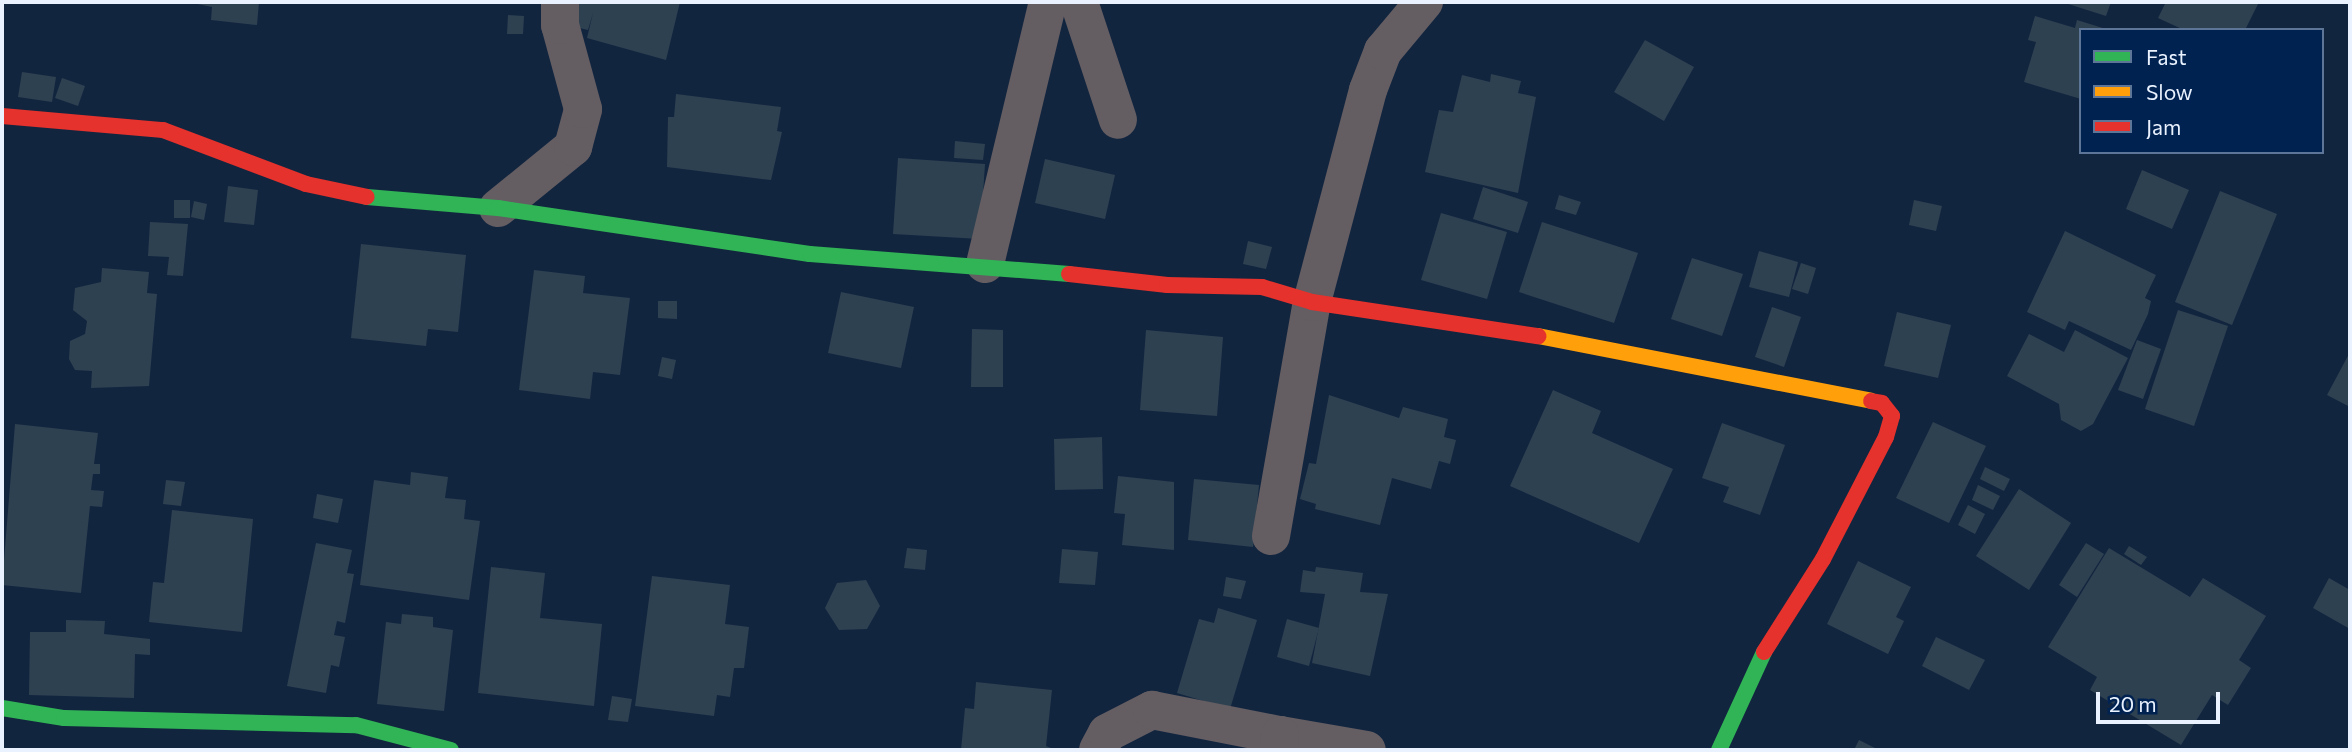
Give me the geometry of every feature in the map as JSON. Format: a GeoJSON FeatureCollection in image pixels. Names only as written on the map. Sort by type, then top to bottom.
{"type":"FeatureCollection","features":[{"type":"Feature","properties":{"kind":"street"},"geometry":{"type":"LineString","coordinates":[[498,208],[573,147],[583,109],[560,25],[561,2]]}},
{"type":"Feature","properties":{"kind":"street"},"geometry":{"type":"LineString","coordinates":[[985,264],[1048,2]]}},
{"type":"Feature","properties":{"kind":"street"},"geometry":{"type":"LineString","coordinates":[[1079,2],[1118,120]]}},
{"type":"Feature","properties":{"kind":"street"},"geometry":{"type":"LineString","coordinates":[[1270,536],[1312,302],[1373,77],[1383,51],[1424,2]]}},
{"type":"Feature","properties":{"kind":"street"},"geometry":{"type":"LineString","coordinates":[[2,116],[163,130],[306,184],[383,200],[498,208],[810,254],[985,264],[1167,285],[1262,287],[1312,302],[1587,343],[1882,403],[1892,416],[1886,437],[1824,558],[1766,648],[1719,750]]}},
{"type":"Feature","properties":{"kind":"street"},"geometry":{"type":"LineString","coordinates":[[2,708],[64,718],[356,725],[451,750]]}},
{"type":"Feature","properties":{"kind":"street"},"geometry":{"type":"LineString","coordinates":[[1098,750],[1107,733],[1152,710],[1279,743],[1367,750]]}},
{"type":"Feature","properties":{"kind":"building"},"geometry":{"type":"Polygon","coordinates":[[[188,2],[259,2],[257,25],[211,20],[212,7],[188,2]]]}},
{"type":"Feature","properties":{"kind":"building"},"geometry":{"type":"Polygon","coordinates":[[[572,2],[680,2],[666,60],[587,38],[593,13],[588,30],[567,25],[572,2]]]}},
{"type":"Feature","properties":{"kind":"building"},"geometry":{"type":"Polygon","coordinates":[[[2062,2],[2111,2],[2106,16],[2062,2]]]}},
{"type":"Feature","properties":{"kind":"building"},"geometry":{"type":"Polygon","coordinates":[[[2166,2],[2259,2],[2246,28],[2180,28],[2158,18],[2166,2]]]}},
{"type":"Feature","properties":{"kind":"building"},"geometry":{"type":"Polygon","coordinates":[[[508,15],[524,16],[523,34],[507,34],[508,15]]]}},
{"type":"Feature","properties":{"kind":"building"},"geometry":{"type":"Polygon","coordinates":[[[2035,16],[2075,28],[2077,20],[2103,28],[2079,28],[2079,98],[2024,82],[2036,42],[2028,40],[2035,16]]]}},
{"type":"Feature","properties":{"kind":"building"},"geometry":{"type":"Polygon","coordinates":[[[1645,40],[1694,67],[1664,121],[1614,92],[1645,40]]]}},
{"type":"Feature","properties":{"kind":"building"},"geometry":{"type":"Polygon","coordinates":[[[22,72],[56,77],[52,102],[18,97],[22,72]]]}},
{"type":"Feature","properties":{"kind":"building"},"geometry":{"type":"Polygon","coordinates":[[[1491,74],[1521,81],[1518,93],[1536,97],[1518,193],[1425,172],[1439,110],[1453,112],[1462,75],[1490,82],[1491,74]]]}},
{"type":"Feature","properties":{"kind":"building"},"geometry":{"type":"Polygon","coordinates":[[[62,78],[85,86],[78,106],[55,98],[62,78]]]}},
{"type":"Feature","properties":{"kind":"building"},"geometry":{"type":"Polygon","coordinates":[[[676,94],[781,107],[777,131],[782,132],[771,180],[667,167],[668,117],[674,117],[676,94]]]}},
{"type":"Feature","properties":{"kind":"building"},"geometry":{"type":"Polygon","coordinates":[[[955,141],[985,144],[983,160],[954,158],[955,141]]]}},
{"type":"Feature","properties":{"kind":"building"},"geometry":{"type":"Polygon","coordinates":[[[898,158],[985,164],[980,239],[893,234],[898,158]]]}},
{"type":"Feature","properties":{"kind":"building"},"geometry":{"type":"Polygon","coordinates":[[[1045,159],[1115,175],[1105,219],[1035,203],[1045,159]]]}},
{"type":"Feature","properties":{"kind":"building"},"geometry":{"type":"Polygon","coordinates":[[[2142,170],[2189,190],[2172,229],[2126,209],[2142,170]]]}},
{"type":"Feature","properties":{"kind":"building"},"geometry":{"type":"Polygon","coordinates":[[[228,186],[258,190],[254,225],[224,222],[228,186]]]}},
{"type":"Feature","properties":{"kind":"building"},"geometry":{"type":"Polygon","coordinates":[[[1483,187],[1528,202],[1518,233],[1473,219],[1483,187]]]}},
{"type":"Feature","properties":{"kind":"building"},"geometry":{"type":"Polygon","coordinates":[[[2220,191],[2277,214],[2232,325],[2175,302],[2220,191]]]}},
{"type":"Feature","properties":{"kind":"building"},"geometry":{"type":"Polygon","coordinates":[[[1559,195],[1581,202],[1576,215],[1555,209],[1559,195]]]}},
{"type":"Feature","properties":{"kind":"building"},"geometry":{"type":"Polygon","coordinates":[[[174,200],[190,200],[190,218],[174,218],[174,200]]]}},
{"type":"Feature","properties":{"kind":"building"},"geometry":{"type":"Polygon","coordinates":[[[1914,200],[1942,206],[1936,231],[1909,225],[1914,200]]]}},
{"type":"Feature","properties":{"kind":"building"},"geometry":{"type":"Polygon","coordinates":[[[194,201],[207,204],[204,220],[191,217],[194,201]]]}},
{"type":"Feature","properties":{"kind":"building"},"geometry":{"type":"Polygon","coordinates":[[[1441,213],[1507,232],[1487,299],[1421,280],[1441,213]]]}},
{"type":"Feature","properties":{"kind":"building"},"geometry":{"type":"Polygon","coordinates":[[[150,222],[188,224],[183,276],[167,275],[169,257],[148,256],[150,222]]]}},
{"type":"Feature","properties":{"kind":"building"},"geometry":{"type":"Polygon","coordinates":[[[1542,222],[1638,253],[1614,323],[1519,292],[1542,222]]]}},
{"type":"Feature","properties":{"kind":"building"},"geometry":{"type":"Polygon","coordinates":[[[2065,231],[2156,275],[2145,298],[2151,301],[2148,314],[2131,350],[2069,321],[2065,330],[2027,312],[2065,231]]]}},
{"type":"Feature","properties":{"kind":"building"},"geometry":{"type":"Polygon","coordinates":[[[1248,241],[1272,247],[1266,269],[1243,264],[1248,241]]]}},
{"type":"Feature","properties":{"kind":"building"},"geometry":{"type":"Polygon","coordinates":[[[361,244],[466,255],[458,332],[428,329],[426,346],[351,338],[361,244]]]}},
{"type":"Feature","properties":{"kind":"building"},"geometry":{"type":"Polygon","coordinates":[[[1759,251],[1798,262],[1789,297],[1749,287],[1759,251]]]}},
{"type":"Feature","properties":{"kind":"building"},"geometry":{"type":"Polygon","coordinates":[[[1692,258],[1743,274],[1722,336],[1671,319],[1692,258]]]}},
{"type":"Feature","properties":{"kind":"building"},"geometry":{"type":"Polygon","coordinates":[[[1801,263],[1816,268],[1808,294],[1792,289],[1801,263]]]}},
{"type":"Feature","properties":{"kind":"building"},"geometry":{"type":"Polygon","coordinates":[[[102,268],[149,272],[147,293],[157,294],[149,386],[91,388],[92,371],[75,370],[69,359],[70,341],[85,334],[87,321],[73,310],[75,288],[101,282],[102,268]]]}},
{"type":"Feature","properties":{"kind":"building"},"geometry":{"type":"Polygon","coordinates":[[[534,270],[585,276],[583,293],[630,298],[620,375],[593,372],[590,399],[519,390],[534,270]]]}},
{"type":"Feature","properties":{"kind":"building"},"geometry":{"type":"Polygon","coordinates":[[[841,292],[914,307],[901,368],[828,353],[841,292]]]}},
{"type":"Feature","properties":{"kind":"building"},"geometry":{"type":"Polygon","coordinates":[[[658,301],[677,301],[677,319],[658,318],[658,301]]]}},
{"type":"Feature","properties":{"kind":"building"},"geometry":{"type":"Polygon","coordinates":[[[1772,307],[1801,317],[1784,367],[1755,357],[1772,307]]]}},
{"type":"Feature","properties":{"kind":"building"},"geometry":{"type":"Polygon","coordinates":[[[2178,310],[2228,326],[2194,426],[2145,409],[2178,310]]]}},
{"type":"Feature","properties":{"kind":"building"},"geometry":{"type":"Polygon","coordinates":[[[1897,312],[1951,325],[1938,378],[1884,366],[1897,312]]]}},
{"type":"Feature","properties":{"kind":"building"},"geometry":{"type":"Polygon","coordinates":[[[972,329],[1003,330],[1003,387],[971,387],[972,329]]]}},
{"type":"Feature","properties":{"kind":"building"},"geometry":{"type":"Polygon","coordinates":[[[1146,330],[1223,337],[1217,416],[1140,410],[1146,330]]]}},
{"type":"Feature","properties":{"kind":"building"},"geometry":{"type":"Polygon","coordinates":[[[2075,330],[2128,358],[2093,424],[2081,431],[2061,420],[2059,404],[2007,376],[2029,334],[2064,352],[2075,330]]]}},
{"type":"Feature","properties":{"kind":"building"},"geometry":{"type":"Polygon","coordinates":[[[2137,340],[2161,349],[2143,399],[2118,390],[2137,340]]]}},
{"type":"Feature","properties":{"kind":"building"},"geometry":{"type":"Polygon","coordinates":[[[2350,352],[2350,407],[2327,395],[2350,352]]]}},
{"type":"Feature","properties":{"kind":"building"},"geometry":{"type":"Polygon","coordinates":[[[662,357],[676,360],[672,379],[658,376],[662,357]]]}},
{"type":"Feature","properties":{"kind":"building"},"geometry":{"type":"Polygon","coordinates":[[[1553,390],[1601,411],[1592,433],[1673,469],[1639,543],[1510,486],[1553,390]]]}},
{"type":"Feature","properties":{"kind":"building"},"geometry":{"type":"Polygon","coordinates":[[[1329,395],[1399,418],[1403,407],[1448,419],[1444,437],[1456,440],[1450,464],[1439,461],[1431,489],[1392,478],[1380,525],[1315,509],[1316,504],[1300,499],[1309,463],[1316,464],[1329,395]]]}},
{"type":"Feature","properties":{"kind":"building"},"geometry":{"type":"Polygon","coordinates":[[[1933,422],[1986,446],[1949,523],[1896,498],[1933,422]]]}},
{"type":"Feature","properties":{"kind":"building"},"geometry":{"type":"Polygon","coordinates":[[[1722,423],[1785,445],[1760,515],[1723,502],[1729,487],[1702,478],[1722,423]]]}},
{"type":"Feature","properties":{"kind":"building"},"geometry":{"type":"Polygon","coordinates":[[[15,424],[98,433],[94,464],[100,464],[100,474],[93,474],[91,490],[104,491],[102,507],[90,506],[81,593],[2,585],[15,424]]]}},
{"type":"Feature","properties":{"kind":"building"},"geometry":{"type":"Polygon","coordinates":[[[1102,437],[1103,489],[1055,490],[1054,439],[1102,437]]]}},
{"type":"Feature","properties":{"kind":"building"},"geometry":{"type":"Polygon","coordinates":[[[1985,467],[2010,479],[2004,491],[1980,479],[1985,467]]]}},
{"type":"Feature","properties":{"kind":"building"},"geometry":{"type":"Polygon","coordinates":[[[411,472],[448,477],[445,498],[466,500],[464,519],[480,521],[469,600],[360,585],[374,480],[410,485],[411,472]]]}},
{"type":"Feature","properties":{"kind":"building"},"geometry":{"type":"Polygon","coordinates":[[[1118,476],[1174,482],[1174,550],[1122,545],[1125,514],[1114,513],[1118,476]]]}},
{"type":"Feature","properties":{"kind":"building"},"geometry":{"type":"Polygon","coordinates":[[[1194,479],[1259,485],[1253,547],[1188,540],[1194,479]]]}},
{"type":"Feature","properties":{"kind":"building"},"geometry":{"type":"Polygon","coordinates":[[[166,480],[185,482],[181,506],[163,504],[166,480]]]}},
{"type":"Feature","properties":{"kind":"building"},"geometry":{"type":"Polygon","coordinates":[[[1978,485],[2000,496],[1993,510],[1972,500],[1978,485]]]}},
{"type":"Feature","properties":{"kind":"building"},"geometry":{"type":"Polygon","coordinates":[[[2019,489],[2071,523],[2029,590],[1976,556],[2019,489]]]}},
{"type":"Feature","properties":{"kind":"building"},"geometry":{"type":"Polygon","coordinates":[[[317,494],[343,499],[338,523],[313,518],[317,494]]]}},
{"type":"Feature","properties":{"kind":"building"},"geometry":{"type":"Polygon","coordinates":[[[1968,505],[1985,514],[1975,534],[1958,525],[1968,505]]]}},
{"type":"Feature","properties":{"kind":"building"},"geometry":{"type":"Polygon","coordinates":[[[172,510],[253,519],[242,632],[149,622],[153,582],[164,583],[172,510]]]}},
{"type":"Feature","properties":{"kind":"building"},"geometry":{"type":"Polygon","coordinates":[[[316,543],[352,550],[347,573],[354,574],[345,623],[337,621],[334,635],[345,637],[339,667],[331,665],[326,693],[287,686],[316,543]]]}},
{"type":"Feature","properties":{"kind":"building"},"geometry":{"type":"Polygon","coordinates":[[[2086,543],[2104,554],[2077,597],[2059,585],[2086,543]]]}},
{"type":"Feature","properties":{"kind":"building"},"geometry":{"type":"Polygon","coordinates":[[[2129,546],[2147,557],[2141,565],[2124,554],[2129,546]]]}},
{"type":"Feature","properties":{"kind":"building"},"geometry":{"type":"Polygon","coordinates":[[[907,548],[927,550],[925,570],[904,568],[907,548]]]}},
{"type":"Feature","properties":{"kind":"building"},"geometry":{"type":"Polygon","coordinates":[[[2109,548],[2190,597],[2203,578],[2266,616],[2239,660],[2251,668],[2228,705],[2212,695],[2181,745],[2090,690],[2097,677],[2048,647],[2109,548]]]}},
{"type":"Feature","properties":{"kind":"building"},"geometry":{"type":"Polygon","coordinates":[[[1062,549],[1098,552],[1095,585],[1059,583],[1062,549]]]}},
{"type":"Feature","properties":{"kind":"building"},"geometry":{"type":"Polygon","coordinates":[[[1858,561],[1911,587],[1896,617],[1904,621],[1888,654],[1827,624],[1858,561]]]}},
{"type":"Feature","properties":{"kind":"building"},"geometry":{"type":"Polygon","coordinates":[[[491,567],[545,573],[540,618],[602,624],[594,706],[478,693],[491,567]]]}},
{"type":"Feature","properties":{"kind":"building"},"geometry":{"type":"Polygon","coordinates":[[[1316,567],[1363,573],[1360,592],[1388,594],[1370,676],[1312,663],[1325,594],[1300,592],[1303,570],[1315,572],[1316,567]]]}},
{"type":"Feature","properties":{"kind":"building"},"geometry":{"type":"Polygon","coordinates":[[[652,576],[730,585],[725,624],[749,627],[744,668],[734,668],[730,697],[717,695],[714,716],[635,706],[652,576]]]}},
{"type":"Feature","properties":{"kind":"building"},"geometry":{"type":"Polygon","coordinates":[[[1226,577],[1246,581],[1241,599],[1223,596],[1226,577]]]}},
{"type":"Feature","properties":{"kind":"building"},"geometry":{"type":"Polygon","coordinates":[[[2329,578],[2350,590],[2350,629],[2313,608],[2329,578]]]}},
{"type":"Feature","properties":{"kind":"building"},"geometry":{"type":"Polygon","coordinates":[[[866,580],[880,606],[867,629],[839,630],[825,608],[837,583],[866,580]]]}},
{"type":"Feature","properties":{"kind":"building"},"geometry":{"type":"Polygon","coordinates":[[[1218,608],[1257,620],[1230,709],[1177,693],[1199,619],[1214,623],[1218,608]]]}},
{"type":"Feature","properties":{"kind":"building"},"geometry":{"type":"Polygon","coordinates":[[[402,614],[433,617],[433,627],[453,630],[444,711],[377,704],[386,622],[401,624],[402,614]]]}},
{"type":"Feature","properties":{"kind":"building"},"geometry":{"type":"Polygon","coordinates":[[[1287,619],[1319,628],[1309,666],[1277,657],[1287,619]]]}},
{"type":"Feature","properties":{"kind":"building"},"geometry":{"type":"Polygon","coordinates":[[[66,620],[105,621],[104,634],[150,639],[150,655],[135,654],[134,698],[29,695],[30,632],[66,632],[66,620]]]}},
{"type":"Feature","properties":{"kind":"building"},"geometry":{"type":"Polygon","coordinates":[[[1936,637],[1985,660],[1969,690],[1922,666],[1936,637]]]}},
{"type":"Feature","properties":{"kind":"building"},"geometry":{"type":"Polygon","coordinates":[[[976,682],[1052,690],[1046,746],[1056,750],[961,750],[965,708],[974,709],[976,682]]]}},
{"type":"Feature","properties":{"kind":"building"},"geometry":{"type":"Polygon","coordinates":[[[612,696],[632,699],[628,722],[608,720],[612,696]]]}},
{"type":"Feature","properties":{"kind":"building"},"geometry":{"type":"Polygon","coordinates":[[[1859,740],[1879,750],[1854,750],[1859,740]]]}},
{"type":"Feature","properties":{"kind":"traffic: fast"},"geometry":{"type":"LineString","coordinates":[[367,197],[498,208],[810,254],[1069,274]]}},
{"type":"Feature","properties":{"kind":"traffic: fast"},"geometry":{"type":"LineString","coordinates":[[1719,750],[1764,652]]}},
{"type":"Feature","properties":{"kind":"traffic: fast"},"geometry":{"type":"LineString","coordinates":[[2,708],[64,718],[356,725],[451,750]]}},
{"type":"Feature","properties":{"kind":"traffic: slow"},"geometry":{"type":"LineString","coordinates":[[1538,336],[1871,401]]}},
{"type":"Feature","properties":{"kind":"traffic: jam"},"geometry":{"type":"LineString","coordinates":[[2,116],[163,130],[306,184],[367,197]]}},
{"type":"Feature","properties":{"kind":"traffic: jam"},"geometry":{"type":"LineString","coordinates":[[1069,274],[1167,285],[1262,287],[1312,302],[1538,336]]}},
{"type":"Feature","properties":{"kind":"traffic: jam"},"geometry":{"type":"LineString","coordinates":[[1764,652],[1823,559],[1886,437],[1892,416],[1882,403],[1871,401]]}}]}
